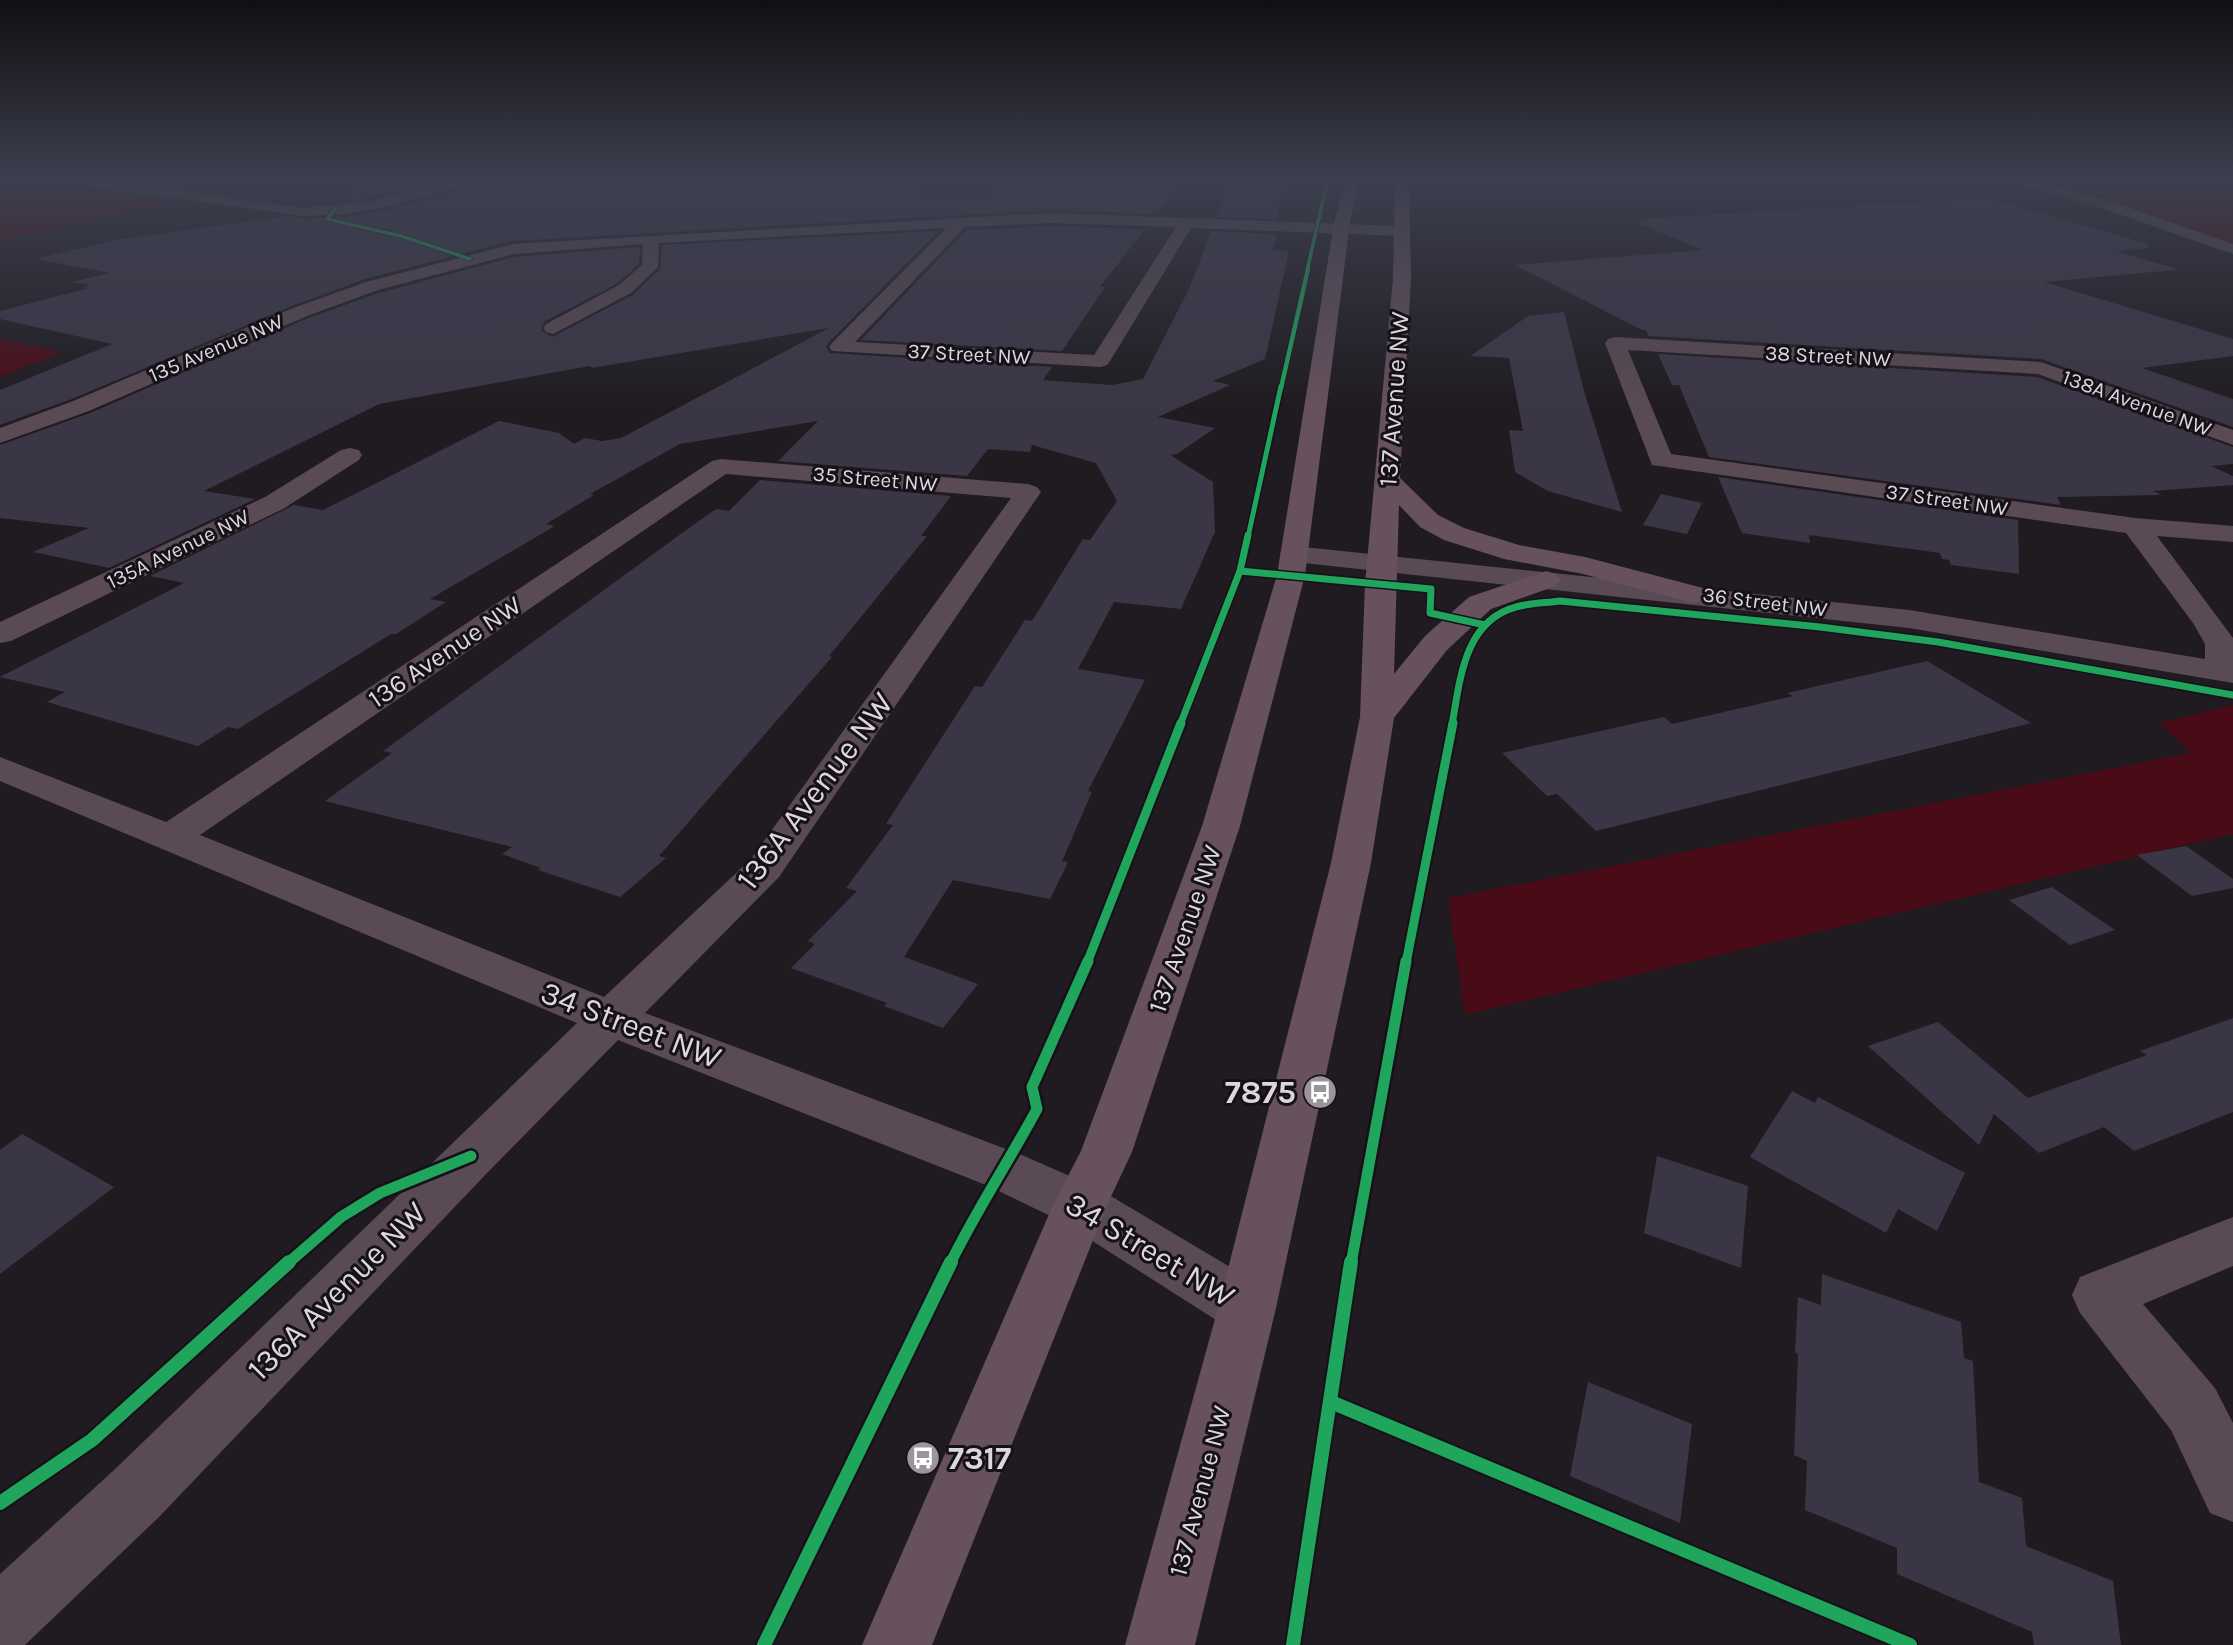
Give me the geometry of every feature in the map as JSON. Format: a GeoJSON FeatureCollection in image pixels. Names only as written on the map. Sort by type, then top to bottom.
{"type":"FeatureCollection","features":[{"type":"Feature","properties":{"kind":"main road","name":"137 Avenue NW"},"geometry":{"type":"LineString","coordinates":[[897,1645],[1080,1205],[1106,1152],[1221,827],[1291,575],[1338,255]]}},
{"type":"Feature","properties":{"kind":"main road","name":"137 Avenue NW"},"geometry":{"type":"LineString","coordinates":[[1160,1645],[1247,1308],[1351,863],[1377,717],[1382,563],[1402,255]]}},
{"type":"Feature","properties":{"kind":"main road"},"geometry":{"type":"LineString","coordinates":[[1388,480],[1429,520],[1454,534],[1514,553],[1585,566],[1693,594]]}},
{"type":"Feature","properties":{"kind":"main road"},"geometry":{"type":"LineString","coordinates":[[1377,717],[1436,643],[1479,603],[1546,580]]}},
{"type":"Feature","properties":{"kind":"street","name":"135 Avenue NW"},"geometry":{"type":"LineString","coordinates":[[0,436],[81,406],[300,312],[372,286],[489,255]]}},
{"type":"Feature","properties":{"kind":"street"},"geometry":{"type":"LineString","coordinates":[[554,328],[625,289],[650,267],[650,255]]}},
{"type":"Feature","properties":{"kind":"street","name":"37 Street NW"},"geometry":{"type":"LineString","coordinates":[[930,255],[839,347],[1100,361],[1166,255]]}},
{"type":"Feature","properties":{"kind":"street","name":"38 Street NW"},"geometry":{"type":"LineString","coordinates":[[1661,460],[1615,344],[2041,368]]}},
{"type":"Feature","properties":{"kind":"street","name":"138A Avenue NW"},"geometry":{"type":"LineString","coordinates":[[2041,368],[2233,438]]}},
{"type":"Feature","properties":{"kind":"street","name":"135A Avenue NW"},"geometry":{"type":"LineString","coordinates":[[0,634],[274,503],[350,455]]}},
{"type":"Feature","properties":{"kind":"street","name":"37 Street NW"},"geometry":{"type":"LineString","coordinates":[[1661,460],[2135,526],[2233,534]]}},
{"type":"Feature","properties":{"kind":"street","name":"35 Street NW"},"geometry":{"type":"LineString","coordinates":[[721,466],[1028,492]]}},
{"type":"Feature","properties":{"kind":"street","name":"136 Avenue NW"},"geometry":{"type":"LineString","coordinates":[[169,838],[721,466]]}},
{"type":"Feature","properties":{"kind":"street","name":"136A Avenue NW"},"geometry":{"type":"LineString","coordinates":[[0,1621],[136,1494],[461,1166],[765,868],[1028,492]]}},
{"type":"Feature","properties":{"kind":"street"},"geometry":{"type":"LineString","coordinates":[[2135,526],[2214,632],[2221,644],[2227,672]]}},
{"type":"Feature","properties":{"kind":"street","name":"36 Street NW"},"geometry":{"type":"LineString","coordinates":[[1294,554],[1909,618],[2227,672]]}},
{"type":"Feature","properties":{"kind":"street","name":"34 Street NW"},"geometry":{"type":"LineString","coordinates":[[0,768],[612,1018],[1004,1170],[1080,1205],[1247,1308]]}},
{"type":"Feature","properties":{"kind":"street"},"geometry":{"type":"LineString","coordinates":[[2233,1241],[2100,1295],[2193,1409],[2233,1490]]}},
{"type":"Feature","properties":{"kind":"shaded area"},"geometry":{"type":"Polygon","coordinates":[[[0,339],[64,352],[0,377],[0,339]]]}},
{"type":"Feature","properties":{"kind":"shaded area"},"geometry":{"type":"Polygon","coordinates":[[[2233,705],[2233,834],[1465,1015],[1448,898],[2191,753],[2160,723],[2233,705]]]}},
{"type":"Feature","properties":{"kind":"building"},"geometry":{"type":"Polygon","coordinates":[[[54,255],[459,255],[365,279],[292,306],[72,399],[0,425],[0,390],[112,344],[0,319],[0,311],[89,288],[84,287],[91,285],[73,282],[109,273],[36,259],[54,255]]]}},
{"type":"Feature","properties":{"kind":"building"},"geometry":{"type":"Polygon","coordinates":[[[640,255],[639,264],[618,283],[544,322],[541,330],[552,337],[633,295],[660,269],[661,255],[915,255],[830,341],[826,347],[830,353],[1052,367],[1043,380],[1112,385],[1143,379],[1190,287],[1202,255],[1288,255],[1265,359],[1213,381],[1230,385],[1158,417],[1215,428],[1177,454],[1170,455],[1213,482],[1215,532],[1181,609],[1114,602],[1078,669],[1145,680],[1088,791],[1092,792],[1062,861],[1068,862],[1050,899],[953,880],[904,957],[978,984],[943,1028],[884,1006],[887,1003],[791,968],[815,944],[808,941],[857,891],[846,888],[893,825],[886,824],[975,686],[982,687],[1025,620],[1032,621],[1083,539],[1090,540],[1117,501],[1096,463],[1032,445],[1030,452],[988,449],[967,476],[778,461],[818,421],[680,444],[590,494],[594,495],[546,524],[555,526],[430,599],[446,602],[396,634],[391,634],[238,729],[228,727],[198,746],[47,702],[65,692],[0,677],[184,583],[150,576],[294,505],[323,510],[499,421],[559,433],[574,444],[585,438],[602,441],[621,438],[829,328],[592,368],[590,366],[379,404],[204,491],[255,499],[109,568],[33,552],[89,528],[0,518],[0,445],[90,413],[308,318],[379,293],[514,257],[640,255]]]}},
{"type":"Feature","properties":{"kind":"building"},"geometry":{"type":"Polygon","coordinates":[[[942,255],[1125,255],[1100,287],[1105,287],[1062,351],[861,340],[942,255]]]}},
{"type":"Feature","properties":{"kind":"building"},"geometry":{"type":"Polygon","coordinates":[[[1643,255],[2128,255],[2174,270],[2044,282],[2233,339],[2233,356],[2142,368],[2233,399],[2233,427],[2041,359],[1649,336],[1646,330],[1515,265],[1643,255]]]}},
{"type":"Feature","properties":{"kind":"building"},"geometry":{"type":"Polygon","coordinates":[[[1564,312],[1584,391],[1622,512],[1548,491],[1515,472],[1509,430],[1523,431],[1509,358],[1470,356],[1528,316],[1564,312]]]}},
{"type":"Feature","properties":{"kind":"building"},"geometry":{"type":"Polygon","coordinates":[[[1658,354],[2037,377],[2233,447],[2233,464],[2211,466],[2233,476],[2233,485],[2153,491],[2161,495],[2057,497],[2061,505],[1709,457],[1679,385],[1672,385],[1658,354]]]}},
{"type":"Feature","properties":{"kind":"building"},"geometry":{"type":"Polygon","coordinates":[[[1718,477],[2018,520],[2019,574],[1951,565],[1949,560],[1942,559],[1940,553],[1809,535],[1810,543],[1742,533],[1718,477]]]}},
{"type":"Feature","properties":{"kind":"building"},"geometry":{"type":"Polygon","coordinates":[[[760,480],[951,496],[921,536],[927,536],[829,656],[832,657],[659,856],[666,858],[620,897],[538,870],[541,868],[502,854],[512,847],[325,801],[392,753],[383,751],[689,528],[716,509],[729,511],[760,480]]]}},
{"type":"Feature","properties":{"kind":"building"},"geometry":{"type":"Polygon","coordinates":[[[1661,494],[1702,503],[1687,534],[1643,525],[1661,494]]]}},
{"type":"Feature","properties":{"kind":"building"},"geometry":{"type":"Polygon","coordinates":[[[1927,661],[2031,723],[1596,831],[1557,794],[1547,796],[1502,753],[1664,717],[1672,724],[1793,696],[1787,693],[1927,661]]]}},
{"type":"Feature","properties":{"kind":"building"},"geometry":{"type":"Polygon","coordinates":[[[2186,846],[2233,879],[2233,888],[2192,896],[2137,855],[2186,846]]]}},
{"type":"Feature","properties":{"kind":"building"},"geometry":{"type":"Polygon","coordinates":[[[2052,887],[2115,930],[2070,945],[2009,900],[2052,887]]]}},
{"type":"Feature","properties":{"kind":"building"},"geometry":{"type":"Polygon","coordinates":[[[2233,1018],[2233,1112],[2134,1151],[2104,1127],[2039,1153],[1994,1114],[1979,1145],[1868,1046],[1938,1022],[2028,1098],[2147,1055],[2140,1051],[2233,1018]]]}},
{"type":"Feature","properties":{"kind":"building"},"geometry":{"type":"Polygon","coordinates":[[[1792,1091],[1815,1103],[1818,1097],[1965,1173],[1937,1231],[1898,1209],[1886,1233],[1750,1157],[1792,1091]]]}},
{"type":"Feature","properties":{"kind":"building"},"geometry":{"type":"Polygon","coordinates":[[[22,1134],[114,1187],[0,1274],[0,1150],[22,1134]]]}},
{"type":"Feature","properties":{"kind":"building"},"geometry":{"type":"Polygon","coordinates":[[[1657,1156],[1748,1186],[1741,1268],[1644,1233],[1657,1156]]]}},
{"type":"Feature","properties":{"kind":"building"},"geometry":{"type":"Polygon","coordinates":[[[1822,1274],[1961,1322],[1964,1358],[1973,1361],[1979,1482],[2022,1498],[2026,1546],[2113,1581],[2121,1645],[2034,1645],[2032,1632],[1897,1574],[1897,1548],[1805,1510],[1807,1461],[1794,1455],[1798,1297],[1821,1305],[1822,1274]]]}},
{"type":"Feature","properties":{"kind":"building"},"geometry":{"type":"Polygon","coordinates":[[[1588,1382],[1692,1424],[1680,1523],[1570,1476],[1588,1382]]]}},
{"type":"Feature","properties":{"kind":"cycle path"},"geometry":{"type":"LineString","coordinates":[[457,255],[470,259]]}},
{"type":"Feature","properties":{"kind":"cycle path"},"geometry":{"type":"LineString","coordinates":[[764,1645],[972,1219],[1004,1170],[1037,1109],[1032,1087],[1088,961],[1240,571],[1311,255]]}},
{"type":"Feature","properties":{"kind":"cycle path"},"geometry":{"type":"LineString","coordinates":[[1240,571],[1431,589],[1430,613],[1485,625]]}},
{"type":"Feature","properties":{"kind":"cycle path"},"geometry":{"type":"LineString","coordinates":[[1293,1645],[1351,1262],[1423,870],[1432,838],[1464,659],[1485,625],[1504,611],[1518,606],[1560,601],[1582,602],[1938,642],[2233,695]]}},
{"type":"Feature","properties":{"kind":"cycle path"},"geometry":{"type":"LineString","coordinates":[[0,1503],[92,1440],[341,1217],[380,1193],[471,1156]]}},
{"type":"Feature","properties":{"kind":"cycle path"},"geometry":{"type":"LineString","coordinates":[[1331,1402],[1910,1645]]}},
{"type":"Feature","properties":{"kind":"place","name":"7875"},"geometry":{"type":"Point","coordinates":[1320,1092]}},
{"type":"Feature","properties":{"kind":"place","name":"7317"},"geometry":{"type":"Point","coordinates":[923,1458]}}]}
